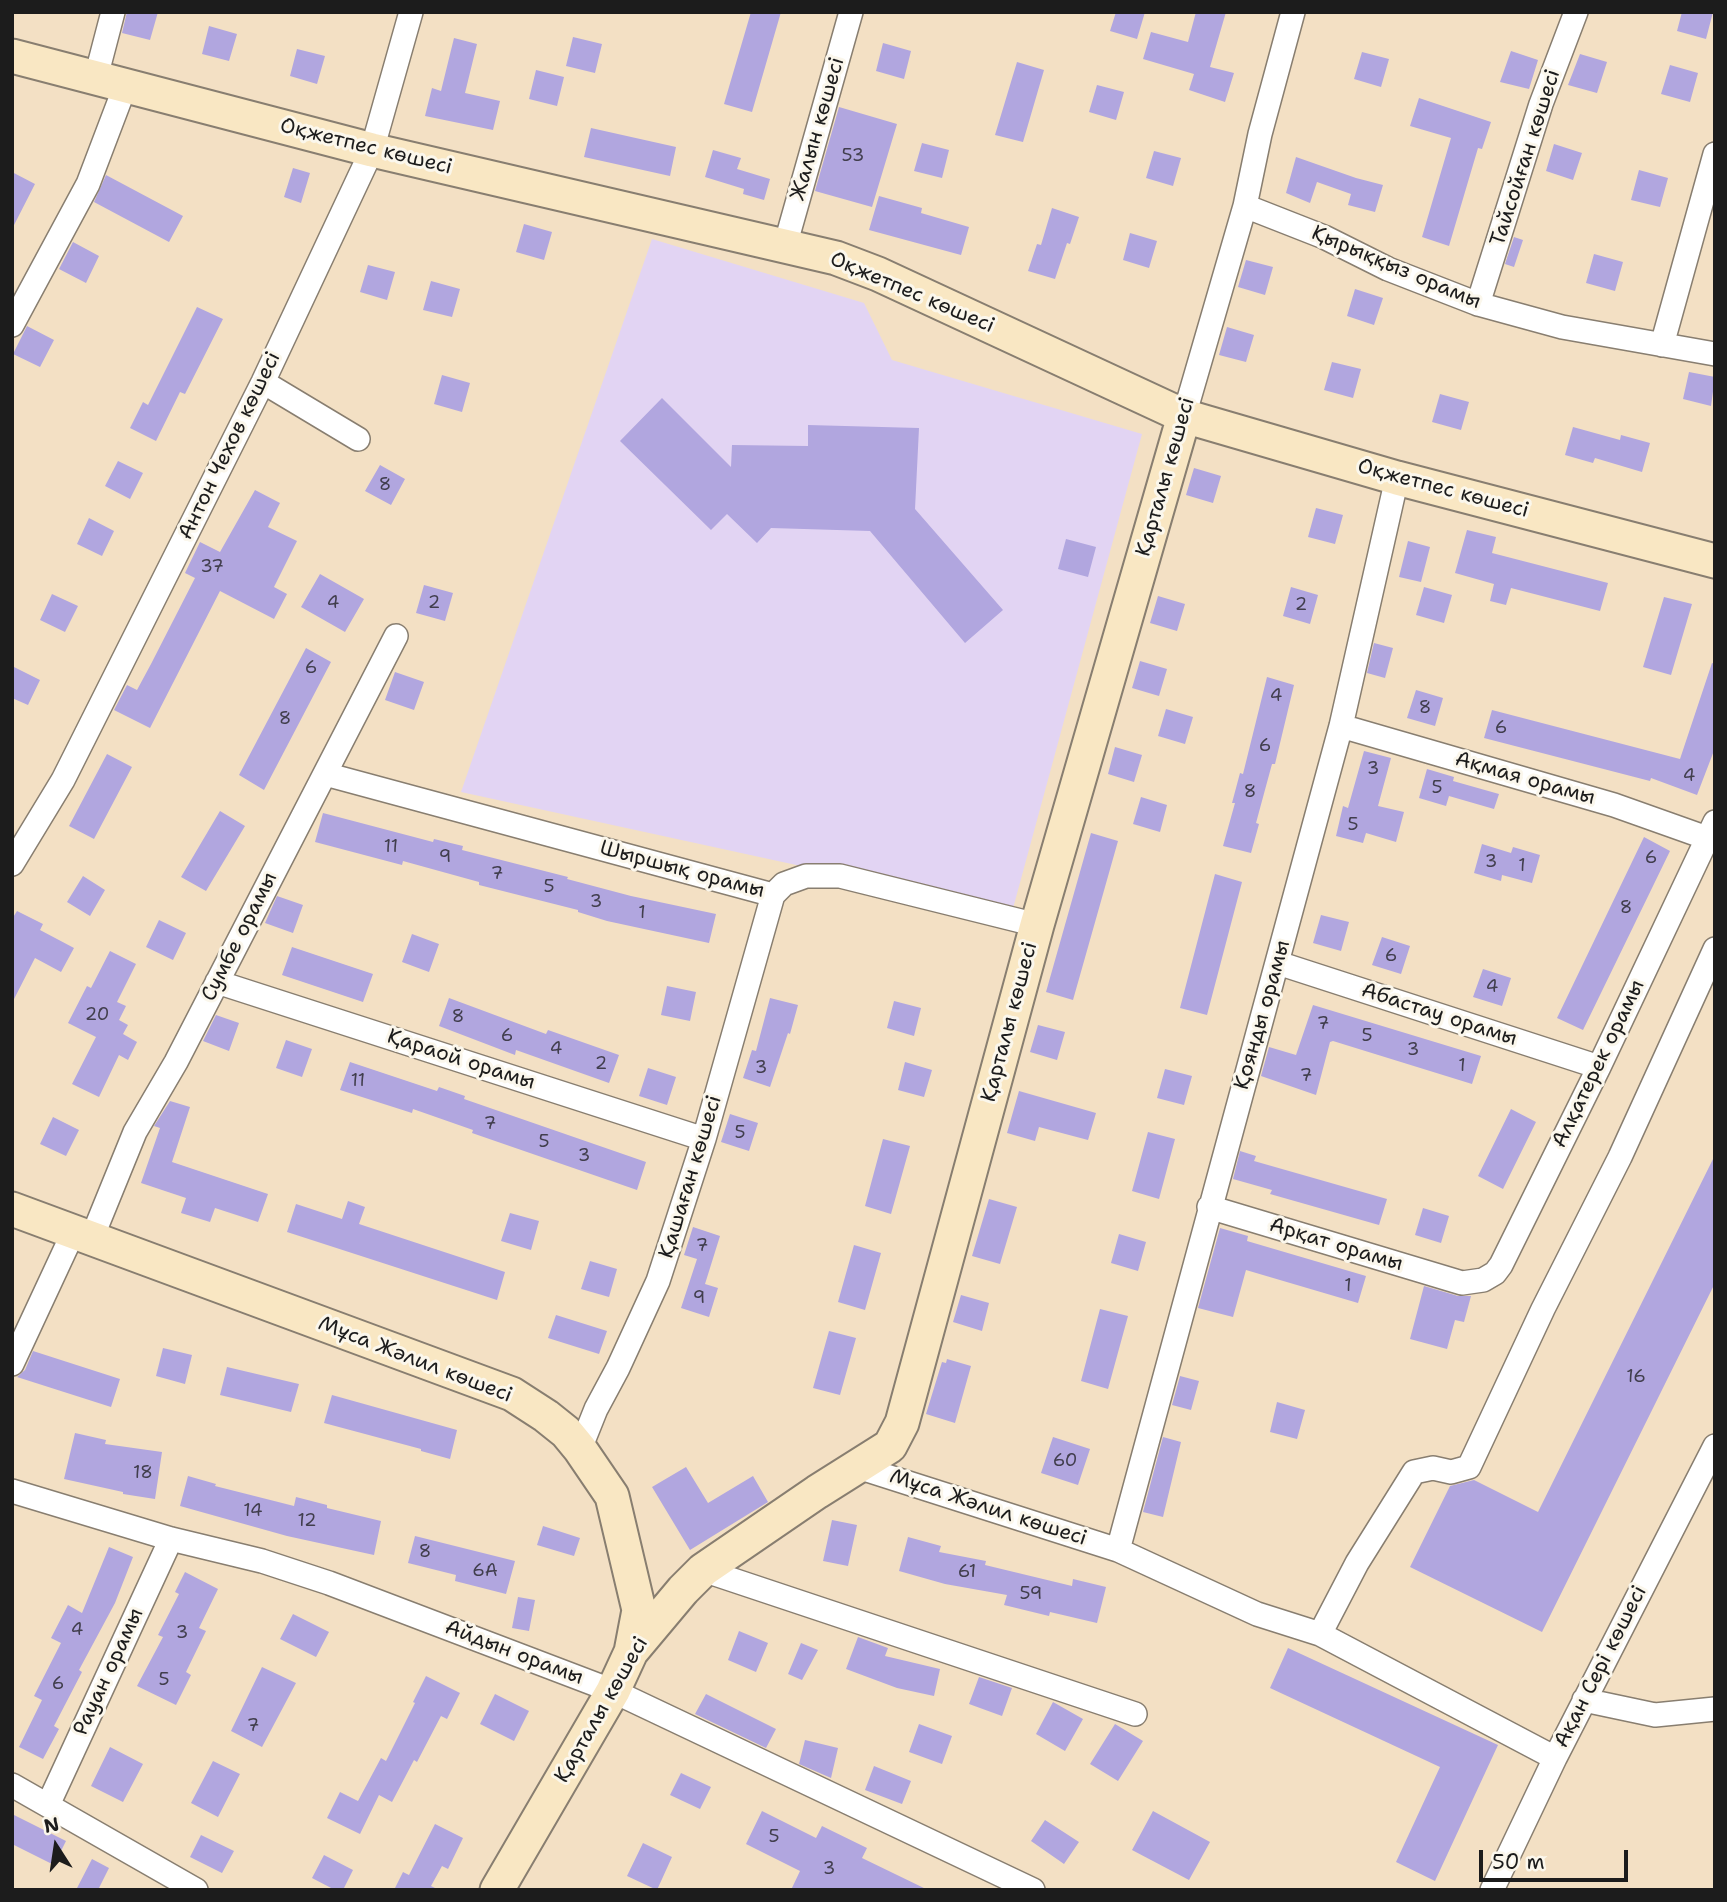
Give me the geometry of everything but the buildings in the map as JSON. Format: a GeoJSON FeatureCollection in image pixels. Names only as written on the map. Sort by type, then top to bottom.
{"type":"FeatureCollection","features":[{"type":"Feature","properties":{"kind":"street"},"geometry":{"type":"LineString","coordinates":[[12,326],[88,184],[111,81],[113,12]]}},
{"type":"Feature","properties":{"kind":"street","name":"Антон Чехов көшесі"},"geometry":{"type":"LineString","coordinates":[[12,864],[63,780],[263,382],[372,150],[411,12]]}},
{"type":"Feature","properties":{"kind":"street","name":"Жалын көшесі"},"geometry":{"type":"LineString","coordinates":[[785,246],[851,12]]}},
{"type":"Feature","properties":{"kind":"street","name":"Қарталы көшесі"},"geometry":{"type":"LineString","coordinates":[[497,1890],[613,1690],[631,1653],[683,1590],[703,1570],[890,1446],[902,1423],[1037,925],[1245,206],[1293,12]]}},
{"type":"Feature","properties":{"kind":"street","name":"Тайсойған көшесі"},"geometry":{"type":"LineString","coordinates":[[1478,304],[1541,104],[1576,12]]}},
{"type":"Feature","properties":{"kind":"street","name":"Оқжетпес көшесі"},"geometry":{"type":"LineString","coordinates":[[12,56],[372,150],[836,258],[1184,415],[1398,478],[1715,561]]}},
{"type":"Feature","properties":{"kind":"street"},"geometry":{"type":"LineString","coordinates":[[1662,345],[1715,154]]}},
{"type":"Feature","properties":{"kind":"street","name":"Қырыққыз орамы"},"geometry":{"type":"LineString","coordinates":[[1245,206],[1324,237],[1388,269],[1478,304],[1562,327],[1715,354]]}},
{"type":"Feature","properties":{"kind":"street"},"geometry":{"type":"LineString","coordinates":[[263,382],[358,439]]}},
{"type":"Feature","properties":{"kind":"street","name":"Қоянды орамы"},"geometry":{"type":"LineString","coordinates":[[1118,1550],[1341,726],[1398,478]]}},
{"type":"Feature","properties":{"kind":"street","name":"Сумбе орамы"},"geometry":{"type":"LineString","coordinates":[[12,1364],[135,1132],[176,1062],[396,636]]}},
{"type":"Feature","properties":{"kind":"street","name":"Ақмая орамы"},"geometry":{"type":"LineString","coordinates":[[1341,726],[1614,805],[1711,830]]}},
{"type":"Feature","properties":{"kind":"street","name":"Шыршық орамы"},"geometry":{"type":"LineString","coordinates":[[325,774],[773,895],[784,884],[806,876],[840,876],[1037,925]]}},
{"type":"Feature","properties":{"kind":"street","name":"Алқатерек орамы"},"geometry":{"type":"LineString","coordinates":[[1462,1283],[1483,1280],[1501,1265],[1599,1067],[1711,830]]}},
{"type":"Feature","properties":{"kind":"street","name":"Қашаған көшесі"},"geometry":{"type":"LineString","coordinates":[[580,1449],[596,1409],[659,1281],[705,1139],[773,895]]}},
{"type":"Feature","properties":{"kind":"street"},"geometry":{"type":"LineString","coordinates":[[1320,1634],[1357,1563],[1414,1472],[1433,1468],[1451,1472],[1469,1468],[1542,1309],[1620,1157],[1715,949]]}},
{"type":"Feature","properties":{"kind":"street","name":"Абастау орамы"},"geometry":{"type":"LineString","coordinates":[[1278,963],[1599,1067]]}},
{"type":"Feature","properties":{"kind":"street","name":"Қараой орамы"},"geometry":{"type":"LineString","coordinates":[[216,982],[705,1139]]}},
{"type":"Feature","properties":{"kind":"street","name":"Арқат орамы"},"geometry":{"type":"LineString","coordinates":[[1209,1207],[1462,1283]]}},
{"type":"Feature","properties":{"kind":"street","name":"Мұса Жәлил көшесі"},"geometry":{"type":"LineString","coordinates":[[12,1209],[512,1394],[546,1416],[566,1432],[612,1496],[639,1610],[631,1653]]}},
{"type":"Feature","properties":{"kind":"street","name":"Ақан Сері көшесі"},"geometry":{"type":"LineString","coordinates":[[1492,1890],[1584,1700],[1715,1446]]}},
{"type":"Feature","properties":{"kind":"street","name":"Мұса Жәлил көшесі"},"geometry":{"type":"LineString","coordinates":[[858,1466],[1118,1550],[1257,1614],[1320,1634],[1555,1758]]}},
{"type":"Feature","properties":{"kind":"street","name":"Айдын орамы"},"geometry":{"type":"LineString","coordinates":[[12,1490],[171,1539],[262,1561],[329,1583],[613,1690],[1033,1890]]}},
{"type":"Feature","properties":{"kind":"street","name":"Рауан орамы"},"geometry":{"type":"LineString","coordinates":[[48,1805],[171,1539]]}},
{"type":"Feature","properties":{"kind":"street"},"geometry":{"type":"LineString","coordinates":[[703,1570],[1135,1714]]}},
{"type":"Feature","properties":{"kind":"street"},"geometry":{"type":"LineString","coordinates":[[1584,1700],[1656,1715],[1715,1709]]}},
{"type":"Feature","properties":{"kind":"street"},"geometry":{"type":"LineString","coordinates":[[12,1785],[196,1890]]}},
{"type":"Feature","properties":{"kind":"shaded area"},"geometry":{"type":"Polygon","coordinates":[[[652,239],[864,303],[892,360],[1142,434],[1012,912],[461,792],[652,239]]]}}]}
